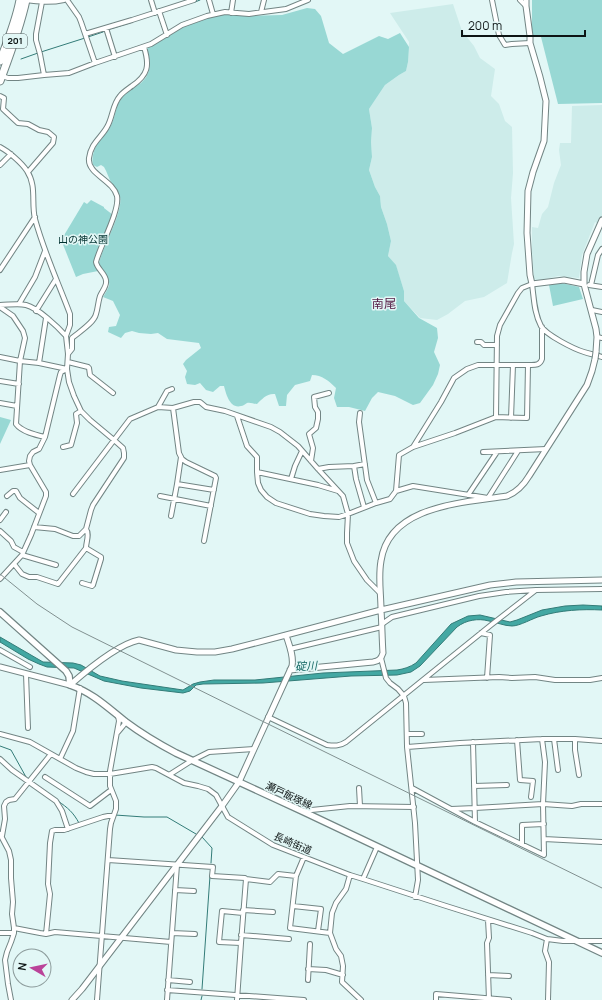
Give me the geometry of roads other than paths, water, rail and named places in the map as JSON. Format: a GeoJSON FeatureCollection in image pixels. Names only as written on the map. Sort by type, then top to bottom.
{"type":"FeatureCollection","features":[{"type":"Feature","properties":{"kind":"highway","name":"201"},"geometry":{"type":"LineString","coordinates":[[0,61],[14,24],[20,0]]}},
{"type":"Feature","properties":{"kind":"highway","name":"201"},"geometry":{"type":"LineString","coordinates":[[1,79],[18,31],[25,0]]}},
{"type":"Feature","properties":{"kind":"main road"},"geometry":{"type":"LineString","coordinates":[[0,612],[66,671],[70,676],[70,684]]}},
{"type":"Feature","properties":{"kind":"main road","name":"瀬戸飯塚線"},"geometry":{"type":"LineString","coordinates":[[70,684],[91,694],[126,722],[158,744],[191,761],[302,811],[602,953]]}},
{"type":"Feature","properties":{"kind":"street"},"geometry":{"type":"LineString","coordinates":[[25,0],[42,2],[58,2],[66,0],[79,17],[95,63]]}},
{"type":"Feature","properties":{"kind":"street"},"geometry":{"type":"LineString","coordinates":[[153,0],[167,35]]}},
{"type":"Feature","properties":{"kind":"street"},"geometry":{"type":"LineString","coordinates":[[86,36],[106,28],[158,13],[194,0]]}},
{"type":"Feature","properties":{"kind":"street"},"geometry":{"type":"LineString","coordinates":[[210,0],[214,14]]}},
{"type":"Feature","properties":{"kind":"street"},"geometry":{"type":"LineString","coordinates":[[231,13],[233,0]]}},
{"type":"Feature","properties":{"kind":"street"},"geometry":{"type":"LineString","coordinates":[[261,12],[264,0]]}},
{"type":"Feature","properties":{"kind":"street"},"geometry":{"type":"LineString","coordinates":[[1,79],[69,73],[144,47],[182,25],[214,14],[225,12],[249,14],[286,9],[308,0]]}},
{"type":"Feature","properties":{"kind":"street"},"geometry":{"type":"LineString","coordinates":[[492,0],[498,35],[505,45],[530,42]]}},
{"type":"Feature","properties":{"kind":"street"},"geometry":{"type":"LineString","coordinates":[[520,0],[526,6]]}},
{"type":"Feature","properties":{"kind":"street"},"geometry":{"type":"LineString","coordinates":[[526,0],[530,42],[546,101],[544,142],[528,191],[527,233],[530,275],[535,308],[545,332],[582,352],[602,357]]}},
{"type":"Feature","properties":{"kind":"street"},"geometry":{"type":"LineString","coordinates":[[42,2],[36,40],[40,52],[44,75]]}},
{"type":"Feature","properties":{"kind":"street"},"geometry":{"type":"LineString","coordinates":[[106,28],[115,57]]}},
{"type":"Feature","properties":{"kind":"street"},"geometry":{"type":"LineString","coordinates":[[68,354],[72,349],[72,338],[93,321],[96,315],[100,296],[106,283],[106,279],[96,262],[117,206],[115,191],[93,170],[90,164],[89,156],[98,138],[108,126],[113,108],[121,94],[139,81],[142,77],[147,67],[144,47]]}},
{"type":"Feature","properties":{"kind":"street"},"geometry":{"type":"LineString","coordinates":[[0,96],[4,98],[3,109],[15,121],[20,124],[28,124],[38,130],[48,132],[54,137],[53,144],[28,172]]}},
{"type":"Feature","properties":{"kind":"street"},"geometry":{"type":"LineString","coordinates":[[0,147],[11,154],[28,172],[32,184],[35,217],[45,250],[70,314],[70,324],[66,336],[68,354],[67,369],[69,382],[74,396],[82,412],[123,448],[124,453],[124,458],[93,505],[86,529],[79,536],[55,529],[34,527]]}},
{"type":"Feature","properties":{"kind":"street"},"geometry":{"type":"LineString","coordinates":[[0,165],[11,154]]}},
{"type":"Feature","properties":{"kind":"street"},"geometry":{"type":"LineString","coordinates":[[0,270],[35,217]]}},
{"type":"Feature","properties":{"kind":"street"},"geometry":{"type":"LineString","coordinates":[[415,896],[418,880],[414,807],[407,747],[406,703],[404,696],[386,678],[381,658],[383,653],[380,568],[383,553],[389,539],[400,526],[414,517],[442,506],[507,496],[515,493],[524,484],[587,385],[592,372],[600,338],[584,284],[584,272],[587,254],[602,220]]}},
{"type":"Feature","properties":{"kind":"street"},"geometry":{"type":"LineString","coordinates":[[591,285],[602,249]]}},
{"type":"Feature","properties":{"kind":"street"},"geometry":{"type":"LineString","coordinates":[[19,304],[35,277],[45,250]]}},
{"type":"Feature","properties":{"kind":"street"},"geometry":{"type":"LineString","coordinates":[[36,311],[56,279]]}},
{"type":"Feature","properties":{"kind":"street"},"geometry":{"type":"LineString","coordinates":[[496,417],[497,336],[500,324],[522,288],[532,284],[564,280],[602,287]]}},
{"type":"Feature","properties":{"kind":"street"},"geometry":{"type":"LineString","coordinates":[[0,306],[24,304],[29,306],[61,330],[66,336]]}},
{"type":"Feature","properties":{"kind":"street"},"geometry":{"type":"LineString","coordinates":[[0,306],[14,316],[23,331],[24,338],[20,360],[16,424],[36,436],[45,437]]}},
{"type":"Feature","properties":{"kind":"street"},"geometry":{"type":"LineString","coordinates":[[592,310],[602,312]]}},
{"type":"Feature","properties":{"kind":"street"},"geometry":{"type":"LineString","coordinates":[[39,362],[46,318]]}},
{"type":"Feature","properties":{"kind":"street"},"geometry":{"type":"LineString","coordinates":[[414,447],[454,378],[461,373],[478,365],[534,365],[541,362],[542,327]]}},
{"type":"Feature","properties":{"kind":"street"},"geometry":{"type":"LineString","coordinates":[[477,342],[481,342],[484,345],[497,345]]}},
{"type":"Feature","properties":{"kind":"street"},"geometry":{"type":"LineString","coordinates":[[0,357],[39,362],[67,369]]}},
{"type":"Feature","properties":{"kind":"street"},"geometry":{"type":"LineString","coordinates":[[68,362],[88,367],[90,375],[113,393]]}},
{"type":"Feature","properties":{"kind":"street"},"geometry":{"type":"LineString","coordinates":[[396,492],[399,456],[414,447],[496,417],[527,418],[528,364]]}},
{"type":"Feature","properties":{"kind":"street"},"geometry":{"type":"LineString","coordinates":[[511,418],[513,365]]}},
{"type":"Feature","properties":{"kind":"street"},"geometry":{"type":"LineString","coordinates":[[0,579],[22,553],[46,496],[46,492],[29,461],[30,456],[33,452],[39,449],[45,437],[60,375],[61,372],[67,369]]}},
{"type":"Feature","properties":{"kind":"street"},"geometry":{"type":"LineString","coordinates":[[0,381],[19,384]]}},
{"type":"Feature","properties":{"kind":"street"},"geometry":{"type":"LineString","coordinates":[[158,407],[167,390],[172,389]]}},
{"type":"Feature","properties":{"kind":"street"},"geometry":{"type":"LineString","coordinates":[[311,461],[313,448],[310,434],[316,428],[318,419],[318,412],[315,407],[314,397],[329,393]]}},
{"type":"Feature","properties":{"kind":"street"},"geometry":{"type":"LineString","coordinates":[[73,494],[130,419],[158,407],[173,408],[197,401],[206,407],[225,411],[271,427],[298,446],[343,496],[348,514],[347,543],[354,561],[367,580],[380,593]]}},
{"type":"Feature","properties":{"kind":"street"},"geometry":{"type":"LineString","coordinates":[[0,403],[17,406]]}},
{"type":"Feature","properties":{"kind":"street"},"geometry":{"type":"LineString","coordinates":[[173,408],[179,453],[186,462],[215,476],[216,480],[204,541]]}},
{"type":"Feature","properties":{"kind":"street"},"geometry":{"type":"LineString","coordinates":[[63,447],[71,445],[77,423],[76,414],[82,412]]}},
{"type":"Feature","properties":{"kind":"street"},"geometry":{"type":"LineString","coordinates":[[360,413],[359,422],[367,480],[376,502]]}},
{"type":"Feature","properties":{"kind":"street"},"geometry":{"type":"LineString","coordinates":[[237,416],[247,446],[257,457],[258,483],[261,490],[267,497],[276,503],[310,514],[339,516],[390,498],[396,492],[408,487],[416,486],[488,498]]}},
{"type":"Feature","properties":{"kind":"street"},"geometry":{"type":"LineString","coordinates":[[483,452],[546,449]]}},
{"type":"Feature","properties":{"kind":"street"},"geometry":{"type":"LineString","coordinates":[[292,479],[302,451]]}},
{"type":"Feature","properties":{"kind":"street"},"geometry":{"type":"LineString","coordinates":[[488,498],[518,451]]}},
{"type":"Feature","properties":{"kind":"street"},"geometry":{"type":"LineString","coordinates":[[468,495],[497,452]]}},
{"type":"Feature","properties":{"kind":"street"},"geometry":{"type":"LineString","coordinates":[[171,516],[181,456]]}},
{"type":"Feature","properties":{"kind":"street"},"geometry":{"type":"LineString","coordinates":[[318,469],[365,464]]}},
{"type":"Feature","properties":{"kind":"street"},"geometry":{"type":"LineString","coordinates":[[0,470],[30,465]]}},
{"type":"Feature","properties":{"kind":"street"},"geometry":{"type":"LineString","coordinates":[[354,466],[364,507]]}},
{"type":"Feature","properties":{"kind":"street"},"geometry":{"type":"LineString","coordinates":[[257,472],[318,485],[338,491]]}},
{"type":"Feature","properties":{"kind":"street"},"geometry":{"type":"LineString","coordinates":[[177,484],[214,490]]}},
{"type":"Feature","properties":{"kind":"street"},"geometry":{"type":"LineString","coordinates":[[7,496],[13,491],[16,491],[20,498],[40,513]]}},
{"type":"Feature","properties":{"kind":"street"},"geometry":{"type":"LineString","coordinates":[[160,496],[211,506]]}},
{"type":"Feature","properties":{"kind":"street"},"geometry":{"type":"LineString","coordinates":[[0,520],[6,512]]}},
{"type":"Feature","properties":{"kind":"street"},"geometry":{"type":"LineString","coordinates":[[14,564],[22,574],[58,584],[86,548],[88,531],[86,529]]}},
{"type":"Feature","properties":{"kind":"street"},"geometry":{"type":"LineString","coordinates":[[0,531],[11,541],[14,547],[22,553],[56,565]]}},
{"type":"Feature","properties":{"kind":"street"},"geometry":{"type":"LineString","coordinates":[[82,582],[92,586],[93,585],[101,559],[99,555],[86,548]]}},
{"type":"Feature","properties":{"kind":"street"},"geometry":{"type":"LineString","coordinates":[[0,667],[70,684],[118,649],[139,640],[176,650],[215,652],[232,649],[381,610],[490,585],[516,582],[602,580]]}},
{"type":"Feature","properties":{"kind":"street"},"geometry":{"type":"LineString","coordinates":[[290,649],[382,625],[392,617],[479,596],[536,590],[602,589]]}},
{"type":"Feature","properties":{"kind":"street"},"geometry":{"type":"LineString","coordinates":[[268,717],[320,742],[335,746],[341,745],[536,590]]}},
{"type":"Feature","properties":{"kind":"street"},"geometry":{"type":"LineString","coordinates":[[417,602],[419,610]]}},
{"type":"Feature","properties":{"kind":"street"},"geometry":{"type":"LineString","coordinates":[[481,633],[490,635],[488,678]]}},
{"type":"Feature","properties":{"kind":"street"},"geometry":{"type":"LineString","coordinates":[[72,1000],[177,865],[239,782],[293,662],[286,635]]}},
{"type":"Feature","properties":{"kind":"street"},"geometry":{"type":"LineString","coordinates":[[0,650],[30,667]]}},
{"type":"Feature","properties":{"kind":"street"},"geometry":{"type":"LineString","coordinates":[[290,670],[373,662],[381,658]]}},
{"type":"Feature","properties":{"kind":"street"},"geometry":{"type":"LineString","coordinates":[[26,674],[28,729]]}},
{"type":"Feature","properties":{"kind":"street"},"geometry":{"type":"LineString","coordinates":[[424,680],[535,677],[555,680],[590,680],[602,678]]}},
{"type":"Feature","properties":{"kind":"street"},"geometry":{"type":"LineString","coordinates":[[60,759],[73,731],[80,688]]}},
{"type":"Feature","properties":{"kind":"street"},"geometry":{"type":"LineString","coordinates":[[97,1000],[110,829],[116,808],[116,801],[111,790],[110,774],[118,715]]}},
{"type":"Feature","properties":{"kind":"street"},"geometry":{"type":"LineString","coordinates":[[116,734],[126,722]]}},
{"type":"Feature","properties":{"kind":"street","name":"長崎街道"},"geometry":{"type":"LineString","coordinates":[[0,734],[30,742],[76,768],[94,774],[110,774],[152,767],[156,768],[184,783],[208,789],[216,795],[228,817],[273,845],[350,875],[547,939],[557,941],[602,941]]}},
{"type":"Feature","properties":{"kind":"street"},"geometry":{"type":"LineString","coordinates":[[407,734],[422,734]]}},
{"type":"Feature","properties":{"kind":"street"},"geometry":{"type":"LineString","coordinates":[[407,747],[460,742],[542,739],[602,741]]}},
{"type":"Feature","properties":{"kind":"street"},"geometry":{"type":"LineString","coordinates":[[412,788],[449,809],[544,855],[543,804],[545,762],[542,739]]}},
{"type":"Feature","properties":{"kind":"street"},"geometry":{"type":"LineString","coordinates":[[554,739],[558,770]]}},
{"type":"Feature","properties":{"kind":"street"},"geometry":{"type":"LineString","coordinates":[[574,739],[579,775]]}},
{"type":"Feature","properties":{"kind":"street"},"geometry":{"type":"LineString","coordinates":[[517,740],[520,780],[533,781],[532,797]]}},
{"type":"Feature","properties":{"kind":"street"},"geometry":{"type":"LineString","coordinates":[[473,742],[475,822]]}},
{"type":"Feature","properties":{"kind":"street"},"geometry":{"type":"LineString","coordinates":[[169,775],[209,752],[254,749]]}},
{"type":"Feature","properties":{"kind":"street"},"geometry":{"type":"LineString","coordinates":[[11,1000],[5,960],[12,942],[14,930],[12,914],[13,902],[11,860],[9,851],[1,835],[5,819],[4,806],[9,800],[15,799],[51,754]]}},
{"type":"Feature","properties":{"kind":"street"},"geometry":{"type":"LineString","coordinates":[[0,759],[12,770],[56,801],[62,811],[68,829]]}},
{"type":"Feature","properties":{"kind":"street"},"geometry":{"type":"LineString","coordinates":[[45,777],[90,806],[111,790]]}},
{"type":"Feature","properties":{"kind":"street"},"geometry":{"type":"LineString","coordinates":[[474,786],[507,785]]}},
{"type":"Feature","properties":{"kind":"street"},"geometry":{"type":"LineString","coordinates":[[359,788],[360,806]]}},
{"type":"Feature","properties":{"kind":"street"},"geometry":{"type":"LineString","coordinates":[[449,809],[543,804],[572,806],[581,804],[602,804]]}},
{"type":"Feature","properties":{"kind":"street"},"geometry":{"type":"LineString","coordinates":[[302,811],[350,806],[414,807]]}},
{"type":"Feature","properties":{"kind":"street"},"geometry":{"type":"LineString","coordinates":[[46,934],[50,894],[48,884],[52,831],[64,830],[103,817],[113,816]]}},
{"type":"Feature","properties":{"kind":"street"},"geometry":{"type":"LineString","coordinates":[[522,844],[522,825],[544,824]]}},
{"type":"Feature","properties":{"kind":"street"},"geometry":{"type":"LineString","coordinates":[[544,839],[602,842]]}},
{"type":"Feature","properties":{"kind":"street"},"geometry":{"type":"LineString","coordinates":[[363,879],[377,847]]}},
{"type":"Feature","properties":{"kind":"street"},"geometry":{"type":"LineString","coordinates":[[304,857],[296,876],[290,928],[330,933]]}},
{"type":"Feature","properties":{"kind":"street"},"geometry":{"type":"LineString","coordinates":[[108,860],[213,867],[212,876],[245,878],[270,882],[278,874],[296,876]]}},
{"type":"Feature","properties":{"kind":"street"},"geometry":{"type":"LineString","coordinates":[[167,1000],[177,865]]}},
{"type":"Feature","properties":{"kind":"street"},"geometry":{"type":"LineString","coordinates":[[350,875],[346,889],[336,903],[332,913],[330,933],[336,949],[341,956],[343,966],[342,982],[361,1000]]}},
{"type":"Feature","properties":{"kind":"street"},"geometry":{"type":"LineString","coordinates":[[237,1000],[246,879]]}},
{"type":"Feature","properties":{"kind":"street"},"geometry":{"type":"LineString","coordinates":[[175,890],[194,891]]}},
{"type":"Feature","properties":{"kind":"street"},"geometry":{"type":"LineString","coordinates":[[293,906],[321,909],[318,931]]}},
{"type":"Feature","properties":{"kind":"street"},"geometry":{"type":"LineString","coordinates":[[241,943],[219,942],[222,911],[273,912]]}},
{"type":"Feature","properties":{"kind":"street"},"geometry":{"type":"LineString","coordinates":[[488,920],[489,938],[487,943],[489,999]]}},
{"type":"Feature","properties":{"kind":"street"},"geometry":{"type":"LineString","coordinates":[[0,933],[14,930],[46,934],[55,932],[171,942]]}},
{"type":"Feature","properties":{"kind":"street"},"geometry":{"type":"LineString","coordinates":[[172,933],[195,934]]}},
{"type":"Feature","properties":{"kind":"street"},"geometry":{"type":"LineString","coordinates":[[241,935],[289,939]]}},
{"type":"Feature","properties":{"kind":"street"},"geometry":{"type":"LineString","coordinates":[[547,939],[545,951],[549,962],[548,1000]]}},
{"type":"Feature","properties":{"kind":"street"},"geometry":{"type":"LineString","coordinates":[[308,980],[310,944]]}},
{"type":"Feature","properties":{"kind":"street"},"geometry":{"type":"LineString","coordinates":[[308,969],[326,970],[343,975]]}},
{"type":"Feature","properties":{"kind":"street"},"geometry":{"type":"LineString","coordinates":[[488,975],[509,976]]}},
{"type":"Feature","properties":{"kind":"street"},"geometry":{"type":"LineString","coordinates":[[168,980],[190,982]]}},
{"type":"Feature","properties":{"kind":"street"},"geometry":{"type":"LineString","coordinates":[[167,990],[304,1000]]}},
{"type":"Feature","properties":{"kind":"street"},"geometry":{"type":"LineString","coordinates":[[436,1000],[436,994],[509,1000]]}},
{"type":"Feature","properties":{"kind":"waterway"},"geometry":{"type":"LineString","coordinates":[[195,2],[200,0]]}},
{"type":"Feature","properties":{"kind":"waterway"},"geometry":{"type":"LineString","coordinates":[[110,29],[133,22]]}},
{"type":"Feature","properties":{"kind":"waterway"},"geometry":{"type":"LineString","coordinates":[[88,37],[103,32]]}},
{"type":"Feature","properties":{"kind":"waterway"},"geometry":{"type":"LineString","coordinates":[[41,52],[85,38]]}},
{"type":"Feature","properties":{"kind":"waterway"},"geometry":{"type":"LineString","coordinates":[[21,59],[38,53]]}},
{"type":"Feature","properties":{"kind":"waterway"},"geometry":{"type":"LineString","coordinates":[[0,746],[11,750],[26,777]]}},
{"type":"Feature","properties":{"kind":"waterway"},"geometry":{"type":"LineString","coordinates":[[58,801],[70,810],[79,823]]}},
{"type":"Feature","properties":{"kind":"waterway"},"geometry":{"type":"LineString","coordinates":[[115,815],[167,817],[196,834]]}},
{"type":"Feature","properties":{"kind":"waterway"},"geometry":{"type":"LineString","coordinates":[[202,837],[212,848],[211,863]]}},
{"type":"Feature","properties":{"kind":"waterway"},"geometry":{"type":"LineString","coordinates":[[202,989],[210,876]]}},
{"type":"Feature","properties":{"kind":"waterway"},"geometry":{"type":"LineString","coordinates":[[201,1000],[202,996]]}},
{"type":"Feature","properties":{"kind":"railway"},"geometry":{"type":"LineString","coordinates":[[0,574],[37,604],[72,627],[602,888]]}},
{"type":"Feature","properties":{"kind":"district","name":"南尾"},"geometry":{"type":"Point","coordinates":[384,304]}},
{"type":"Feature","properties":{"kind":"park label","name":"山の神公園"},"geometry":{"type":"Point","coordinates":[83,239]}},
{"type":"Feature","properties":{"kind":"water label","name":"碇川"},"geometry":{"type":"Point","coordinates":[306,666]}}]}
